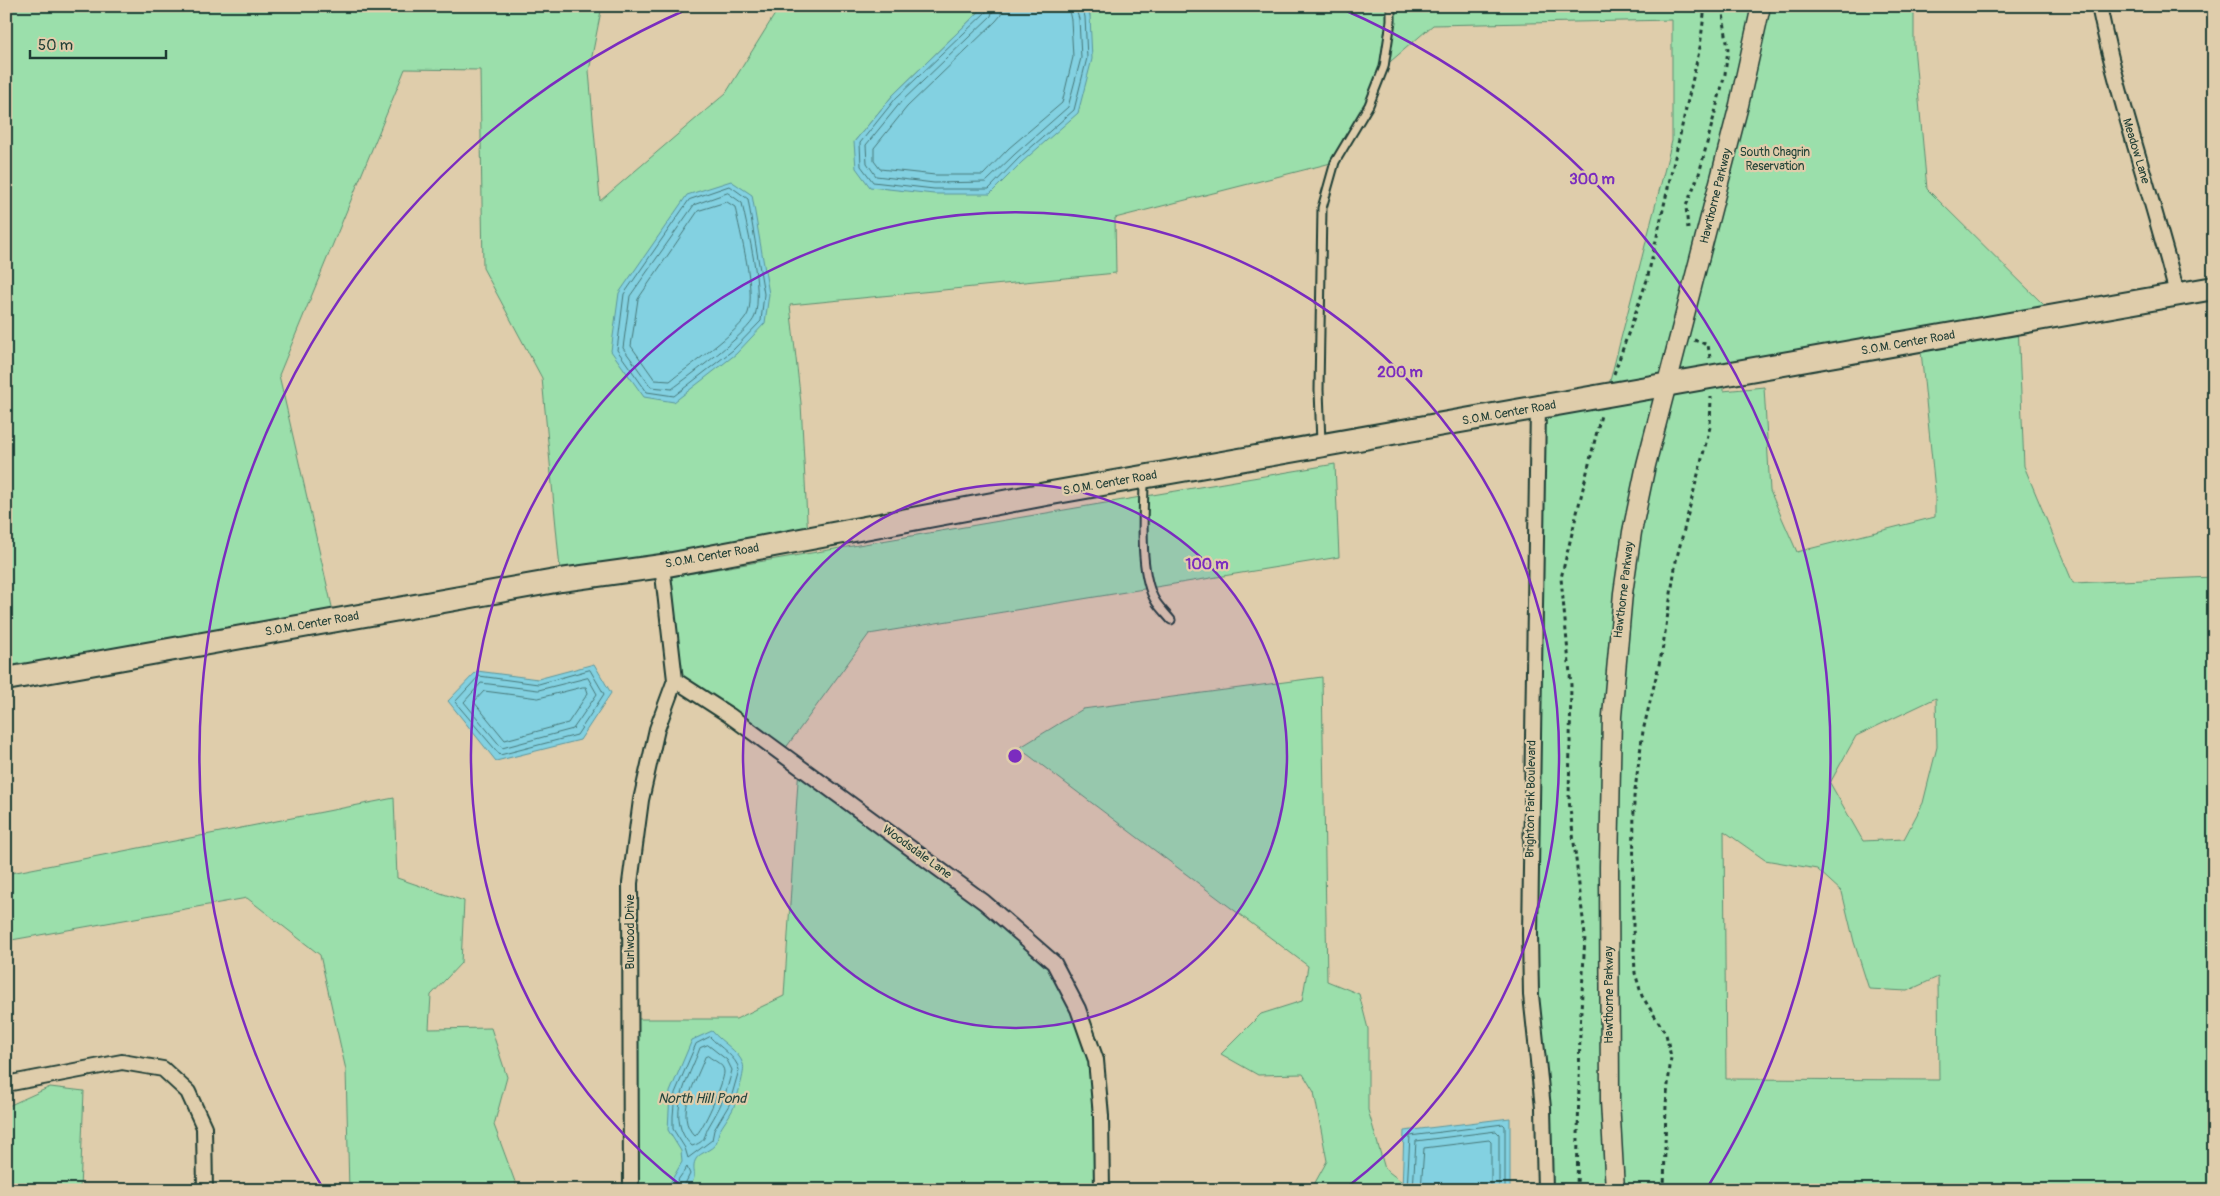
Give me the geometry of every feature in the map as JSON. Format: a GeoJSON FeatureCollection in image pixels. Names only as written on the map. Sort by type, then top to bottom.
{"type":"FeatureCollection","features":[{"type":"Feature","properties":{"kind":"main road","name":"S.O.M. Center Road"},"geometry":{"type":"LineString","coordinates":[[6,679],[568,578],[662,566],[1144,477],[2214,288]]}},
{"type":"Feature","properties":{"kind":"street","name":"Hawthorne Parkway"},"geometry":{"type":"LineString","coordinates":[[1615,1190],[1610,1100],[1608,942],[1610,796],[1616,658],[1632,532],[1646,465],[1739,105],[1761,6]]}},
{"type":"Feature","properties":{"kind":"street","name":"Meadow Lane"},"geometry":{"type":"LineString","coordinates":[[2100,6],[2109,53],[2163,238],[2177,294]]}},
{"type":"Feature","properties":{"kind":"street","name":"Brighton Park Boulevard"},"geometry":{"type":"LineString","coordinates":[[1538,408],[1530,934],[1531,994],[1543,1108],[1545,1190]]}},
{"type":"Feature","properties":{"kind":"street"},"geometry":{"type":"LineString","coordinates":[[662,566],[675,680]]}},
{"type":"Feature","properties":{"kind":"street","name":"Burlwood Drive"},"geometry":{"type":"LineString","coordinates":[[631,1190],[630,883],[643,793],[657,729],[675,680]]}},
{"type":"Feature","properties":{"kind":"street","name":"Woodsdale Lane"},"geometry":{"type":"LineString","coordinates":[[675,680],[729,715],[984,902],[1054,963],[1078,1009],[1096,1060],[1102,1116],[1102,1190]]}},
{"type":"Feature","properties":{"kind":"street"},"geometry":{"type":"LineString","coordinates":[[6,1084],[122,1062],[163,1069],[188,1092],[204,1127],[205,1190]]}},
{"type":"Feature","properties":{"kind":"lane"},"geometry":{"type":"LineString","coordinates":[[1321,446],[1319,390],[1322,208],[1335,162],[1369,105],[1384,67],[1391,21],[1391,6]]}},
{"type":"Feature","properties":{"kind":"lane"},"geometry":{"type":"LineString","coordinates":[[1144,477],[1144,557],[1149,584],[1155,601],[1171,620]]}},
{"type":"Feature","properties":{"kind":"path"},"geometry":{"type":"LineString","coordinates":[[1688,232],[1686,206],[1699,174],[1725,74],[1728,49],[1722,6]]}},
{"type":"Feature","properties":{"kind":"path"},"geometry":{"type":"LineString","coordinates":[[1697,340],[1708,345],[1710,358]]}},
{"type":"Feature","properties":{"kind":"path"},"geometry":{"type":"LineString","coordinates":[[1664,1190],[1666,1104],[1671,1057],[1666,1034],[1642,996],[1635,973],[1633,927],[1634,805],[1643,730],[1662,652],[1681,539],[1710,428],[1711,395]]}},
{"type":"Feature","properties":{"kind":"green space","name":"South Chagrin Reservation"},"geometry":{"type":"Polygon","coordinates":[[[6,6],[602,6],[589,71],[600,201],[726,93],[780,6],[985,6],[893,95],[854,142],[990,194],[1022,162],[1090,16],[1086,6],[1914,6],[1914,46],[1927,189],[2055,316],[2018,323],[2024,466],[2073,583],[2214,577],[2214,1190],[1545,1190],[1531,995],[1538,408],[1604,396],[1610,381],[1672,141],[1672,20],[1433,25],[1384,67],[1369,105],[1335,162],[1115,218],[1116,273],[790,305],[801,403],[808,539],[561,580],[542,378],[483,268],[480,70],[405,69],[279,375],[335,620],[6,679],[6,6]],[[1920,341],[1723,376],[1723,391],[1764,387],[1770,491],[1797,552],[1935,517],[1935,490],[1920,341]],[[1936,698],[1856,736],[1830,783],[1863,841],[1904,839],[1923,803],[1937,747],[1936,698]],[[1724,831],[1726,1079],[1939,1080],[1938,977],[1907,991],[1869,989],[1854,942],[1842,892],[1817,869],[1765,860],[1724,831]]]}},
{"type":"Feature","properties":{"kind":"green space"},"geometry":{"type":"Polygon","coordinates":[[[1335,464],[1339,557],[869,634],[782,753],[675,680],[664,578],[1335,464]]]}},
{"type":"Feature","properties":{"kind":"green space"},"geometry":{"type":"Polygon","coordinates":[[[1322,677],[1327,981],[1359,994],[1368,1029],[1368,1110],[1385,1169],[1402,1182],[1402,1190],[1311,1190],[1327,1161],[1314,1092],[1303,1074],[1258,1075],[1221,1054],[1261,1014],[1302,1001],[1308,966],[1019,748],[1083,709],[1322,677]]]}},
{"type":"Feature","properties":{"kind":"green space"},"geometry":{"type":"Polygon","coordinates":[[[799,766],[1054,963],[1096,1060],[1102,1190],[631,1190],[630,1019],[736,1019],[784,996],[799,766]]]}},
{"type":"Feature","properties":{"kind":"green space"},"geometry":{"type":"Polygon","coordinates":[[[394,798],[397,878],[464,901],[461,963],[431,995],[429,1029],[491,1028],[507,1077],[494,1125],[518,1190],[349,1190],[346,1070],[320,955],[247,898],[6,941],[6,874],[394,798]]]}},
{"type":"Feature","properties":{"kind":"green space"},"geometry":{"type":"Polygon","coordinates":[[[50,1087],[84,1091],[80,1190],[6,1190],[6,1107],[50,1087]]]}},
{"type":"Feature","properties":{"kind":"water"},"geometry":{"type":"Polygon","coordinates":[[[985,6],[1086,6],[1090,16],[1092,59],[1078,113],[1022,162],[990,194],[934,194],[870,187],[856,168],[854,142],[893,95],[985,6]]]}},
{"type":"Feature","properties":{"kind":"water"},"geometry":{"type":"Polygon","coordinates":[[[731,181],[752,195],[769,294],[765,323],[736,354],[674,402],[644,397],[611,351],[619,293],[687,195],[731,181]]]}},
{"type":"Feature","properties":{"kind":"water"},"geometry":{"type":"Polygon","coordinates":[[[594,664],[611,693],[580,740],[496,761],[448,701],[477,671],[538,679],[594,664]]]}},
{"type":"Feature","properties":{"kind":"water","name":"North Hill Pond"},"geometry":{"type":"Polygon","coordinates":[[[712,1031],[741,1059],[744,1067],[738,1093],[733,1109],[719,1132],[716,1143],[696,1159],[692,1183],[683,1190],[666,1190],[682,1162],[681,1151],[668,1130],[670,1092],[692,1040],[712,1031]]]}},
{"type":"Feature","properties":{"kind":"water"},"geometry":{"type":"Polygon","coordinates":[[[1510,1118],[1510,1190],[1402,1190],[1404,1131],[1510,1118]]]}}]}
